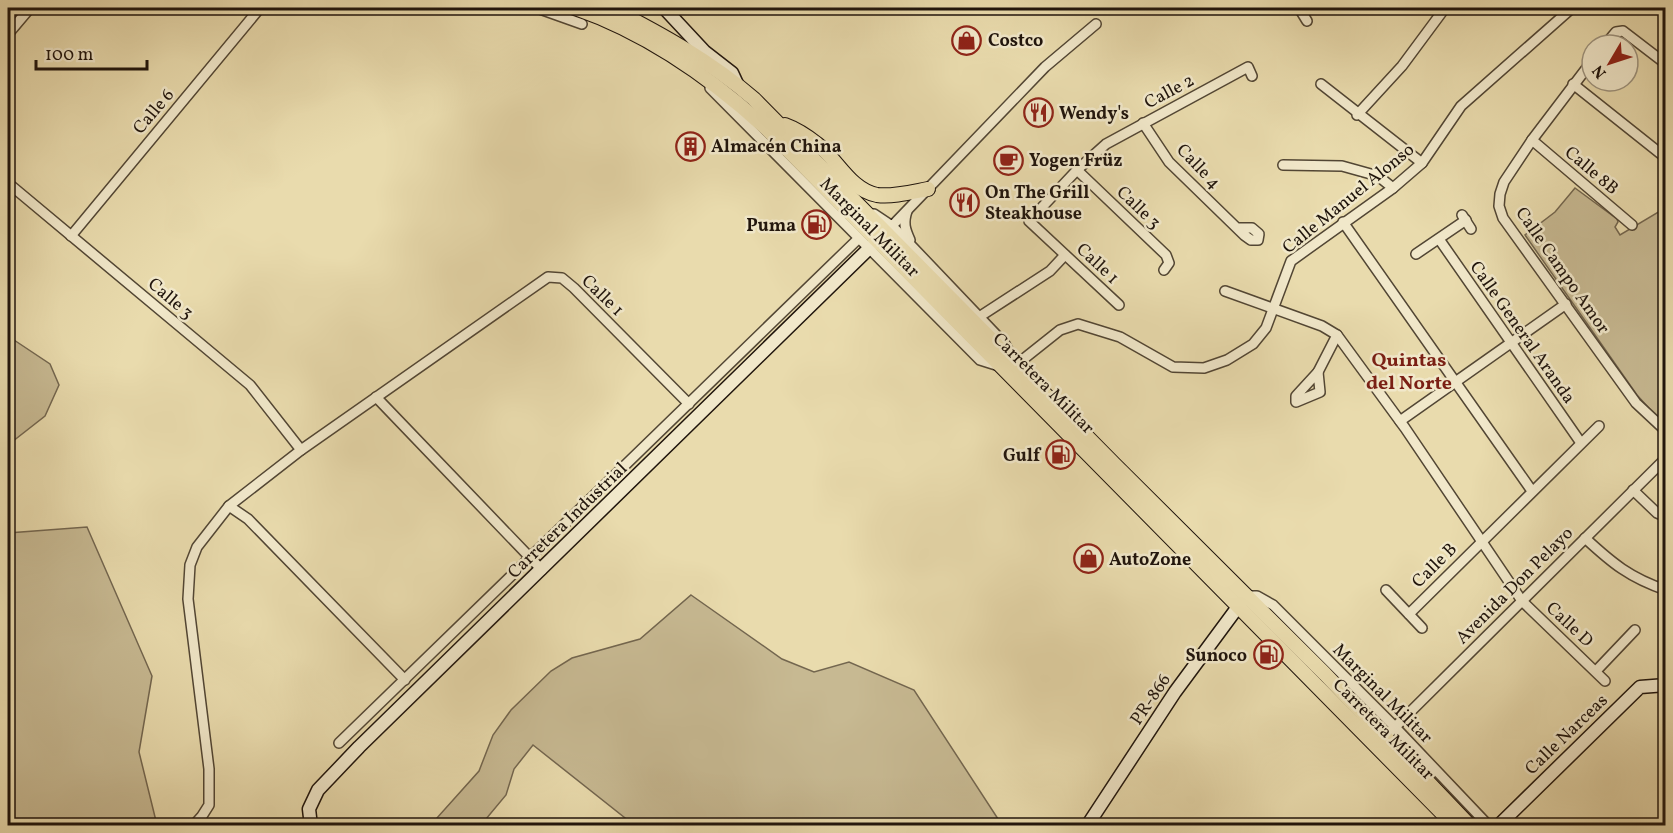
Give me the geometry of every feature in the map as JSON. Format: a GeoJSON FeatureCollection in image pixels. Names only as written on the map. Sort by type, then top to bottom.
{"type":"FeatureCollection","features":[{"type":"Feature","properties":{"kind":"main road","name":"Carretera Militar"},"geometry":{"type":"LineString","coordinates":[[574,8],[662,42],[715,68],[754,99],[776,121],[858,205],[881,237]]}},
{"type":"Feature","properties":{"kind":"main road","name":"Carretera Militar"},"geometry":{"type":"LineString","coordinates":[[610,8],[662,42],[687,65],[734,100],[881,237],[1242,601],[1385,736],[1470,825]]}},
{"type":"Feature","properties":{"kind":"main road"},"geometry":{"type":"LineString","coordinates":[[776,121],[795,129],[818,144],[859,187],[870,193],[885,195],[928,189]]}},
{"type":"Feature","properties":{"kind":"main road","name":"Carretera Militar"},"geometry":{"type":"LineString","coordinates":[[1385,736],[1455,825]]}},
{"type":"Feature","properties":{"kind":"street"},"geometry":{"type":"LineString","coordinates":[[8,34],[30,8]]}},
{"type":"Feature","properties":{"kind":"street","name":"Calle 6"},"geometry":{"type":"LineString","coordinates":[[71,236],[260,8]]}},
{"type":"Feature","properties":{"kind":"street"},"geometry":{"type":"LineString","coordinates":[[541,8],[582,24]]}},
{"type":"Feature","properties":{"kind":"street"},"geometry":{"type":"LineString","coordinates":[[664,8],[705,52],[732,73],[738,86]]}},
{"type":"Feature","properties":{"kind":"street"},"geometry":{"type":"LineString","coordinates":[[1299,8],[1307,21]]}},
{"type":"Feature","properties":{"kind":"street"},"geometry":{"type":"LineString","coordinates":[[1357,115],[1402,66],[1445,8]]}},
{"type":"Feature","properties":{"kind":"street","name":"Calle Manuel Alonso"},"geometry":{"type":"LineString","coordinates":[[1010,367],[1060,330],[1078,324],[1120,337],[1173,367],[1204,368],[1227,360],[1253,344],[1266,328],[1291,261],[1393,188],[1422,163],[1461,106],[1572,8]]}},
{"type":"Feature","properties":{"kind":"street"},"geometry":{"type":"LineString","coordinates":[[662,42],[674,19]]}},
{"type":"Feature","properties":{"kind":"street"},"geometry":{"type":"LineString","coordinates":[[881,237],[1046,67],[1096,24]]}},
{"type":"Feature","properties":{"kind":"street"},"geometry":{"type":"LineString","coordinates":[[1640,44],[1665,64]]}},
{"type":"Feature","properties":{"kind":"street","name":"Marginal Militar"},"geometry":{"type":"LineString","coordinates":[[687,65],[858,238],[881,237],[914,248],[1005,344],[1010,367],[980,360],[881,237]]}},
{"type":"Feature","properties":{"kind":"street","name":"Calle 2"},"geometry":{"type":"LineString","coordinates":[[1029,221],[1106,144],[1143,123],[1250,72]]}},
{"type":"Feature","properties":{"kind":"street","name":"Calle Campo Amor"},"geometry":{"type":"LineString","coordinates":[[1580,76],[1504,182],[1499,206],[1503,218],[1636,403],[1665,431]]}},
{"type":"Feature","properties":{"kind":"street"},"geometry":{"type":"LineString","coordinates":[[1321,84],[1357,115],[1422,163]]}},
{"type":"Feature","properties":{"kind":"street"},"geometry":{"type":"LineString","coordinates":[[1573,84],[1665,159]]}},
{"type":"Feature","properties":{"kind":"street","name":"Calle 4"},"geometry":{"type":"LineString","coordinates":[[1143,123],[1169,162],[1237,228]]}},
{"type":"Feature","properties":{"kind":"street","name":"Calle 8B"},"geometry":{"type":"LineString","coordinates":[[1532,140],[1632,225]]}},
{"type":"Feature","properties":{"kind":"street"},"geometry":{"type":"LineString","coordinates":[[1283,165],[1342,166],[1378,176],[1393,188]]}},
{"type":"Feature","properties":{"kind":"street","name":"Calle 3"},"geometry":{"type":"LineString","coordinates":[[1077,171],[1166,255],[1169,263],[1164,270]]}},
{"type":"Feature","properties":{"kind":"street","name":"Calle 3"},"geometry":{"type":"LineString","coordinates":[[8,183],[250,385],[301,450]]}},
{"type":"Feature","properties":{"kind":"street"},"geometry":{"type":"LineString","coordinates":[[907,210],[904,228],[914,248]]}},
{"type":"Feature","properties":{"kind":"street","name":"Calle 1"},"geometry":{"type":"LineString","coordinates":[[1029,221],[1119,305]]}},
{"type":"Feature","properties":{"kind":"street"},"geometry":{"type":"LineString","coordinates":[[1416,254],[1466,221]]}},
{"type":"Feature","properties":{"kind":"street"},"geometry":{"type":"LineString","coordinates":[[1343,222],[1532,491]]}},
{"type":"Feature","properties":{"kind":"street","name":"Carretera Industrial"},"geometry":{"type":"LineString","coordinates":[[311,825],[309,809],[318,790],[359,747],[881,237]]}},
{"type":"Feature","properties":{"kind":"street"},"geometry":{"type":"LineString","coordinates":[[339,743],[858,238]]}},
{"type":"Feature","properties":{"kind":"street","name":"Calle General Aranda"},"geometry":{"type":"LineString","coordinates":[[1439,239],[1581,443]]}},
{"type":"Feature","properties":{"kind":"street"},"geometry":{"type":"LineString","coordinates":[[979,316],[1050,271],[1065,255]]}},
{"type":"Feature","properties":{"kind":"street","name":"Calle 1"},"geometry":{"type":"LineString","coordinates":[[193,825],[209,805],[209,781],[188,599],[190,565],[197,547],[229,506],[301,450],[548,277],[562,278],[574,288],[688,404]]}},
{"type":"Feature","properties":{"kind":"street"},"geometry":{"type":"LineString","coordinates":[[1225,291],[1322,326],[1337,335],[1318,372]]}},
{"type":"Feature","properties":{"kind":"street"},"geometry":{"type":"LineString","coordinates":[[1400,421],[1566,304]]}},
{"type":"Feature","properties":{"kind":"street","name":"Calle D"},"geometry":{"type":"LineString","coordinates":[[1337,335],[1400,421],[1522,601],[1605,681]]}},
{"type":"Feature","properties":{"kind":"street"},"geometry":{"type":"LineString","coordinates":[[376,397],[542,570]]}},
{"type":"Feature","properties":{"kind":"street","name":"Calle B"},"geometry":{"type":"LineString","coordinates":[[1409,614],[1599,426]]}},
{"type":"Feature","properties":{"kind":"street","name":"Avenida Don Pelayo"},"geometry":{"type":"LineString","coordinates":[[1385,736],[1665,458]]}},
{"type":"Feature","properties":{"kind":"street"},"geometry":{"type":"LineString","coordinates":[[1633,490],[1657,513],[1665,517]]}},
{"type":"Feature","properties":{"kind":"street"},"geometry":{"type":"LineString","coordinates":[[229,506],[248,519],[405,680]]}},
{"type":"Feature","properties":{"kind":"street"},"geometry":{"type":"LineString","coordinates":[[1585,538],[1614,565],[1642,582],[1665,590]]}},
{"type":"Feature","properties":{"kind":"street"},"geometry":{"type":"LineString","coordinates":[[1386,590],[1422,628]]}},
{"type":"Feature","properties":{"kind":"street","name":"Marginal Militar"},"geometry":{"type":"LineString","coordinates":[[1242,601],[1257,596],[1273,605],[1385,736],[1472,808],[1489,825]]}},
{"type":"Feature","properties":{"kind":"street","name":"PR-866"},"geometry":{"type":"LineString","coordinates":[[1087,825],[1176,692],[1242,601]]}},
{"type":"Feature","properties":{"kind":"street","name":"Calle D"},"geometry":{"type":"LineString","coordinates":[[1596,671],[1635,630]]}},
{"type":"Feature","properties":{"kind":"street","name":"Calle Narceas"},"geometry":{"type":"LineString","coordinates":[[1498,825],[1640,687],[1665,685]]}},
{"type":"Feature","properties":{"kind":"street"},"geometry":{"type":"LineString","coordinates":[[1472,808],[1480,825]]}},
{"type":"Feature","properties":{"kind":"shaded area"},"geometry":{"type":"Polygon","coordinates":[[[1575,188],[1617,219],[1615,227],[1620,235],[1665,208],[1665,426],[1637,395],[1525,235],[1555,212],[1575,188]]]}},
{"type":"Feature","properties":{"kind":"shaded area"},"geometry":{"type":"Polygon","coordinates":[[[11,338],[50,364],[59,385],[45,416],[8,445],[8,339],[11,338]]]}},
{"type":"Feature","properties":{"kind":"shaded area"},"geometry":{"type":"Polygon","coordinates":[[[87,527],[152,676],[139,752],[157,825],[8,825],[8,533],[87,527]]]}},
{"type":"Feature","properties":{"kind":"shaded area"},"geometry":{"type":"Polygon","coordinates":[[[691,595],[782,659],[814,672],[849,662],[914,690],[1002,825],[634,825],[533,745],[514,769],[506,795],[481,825],[435,825],[436,819],[479,771],[493,735],[511,710],[551,671],[572,658],[640,639],[691,595]]]}},
{"type":"Feature","properties":{"kind":"place","name":"Costco"},"geometry":{"type":"Point","coordinates":[967,40]}},
{"type":"Feature","properties":{"kind":"place","name":"Wendy's"},"geometry":{"type":"Point","coordinates":[1038,113]}},
{"type":"Feature","properties":{"kind":"place","name":"Almacén China"},"geometry":{"type":"Point","coordinates":[690,146]}},
{"type":"Feature","properties":{"kind":"place","name":"Yogen Früz"},"geometry":{"type":"Point","coordinates":[1008,160]}},
{"type":"Feature","properties":{"kind":"place","name":"On The Grill Steakhouse"},"geometry":{"type":"Point","coordinates":[964,202]}},
{"type":"Feature","properties":{"kind":"place","name":"Puma"},"geometry":{"type":"Point","coordinates":[817,225]}},
{"type":"Feature","properties":{"kind":"place","name":"Gulf"},"geometry":{"type":"Point","coordinates":[1061,455]}},
{"type":"Feature","properties":{"kind":"place","name":"AutoZone"},"geometry":{"type":"Point","coordinates":[1088,559]}},
{"type":"Feature","properties":{"kind":"place","name":"Sunoco"},"geometry":{"type":"Point","coordinates":[1268,655]}},
{"type":"Feature","properties":{"kind":"district","name":"Quintas del Norte"},"geometry":{"type":"Point","coordinates":[1409,370]}}]}
